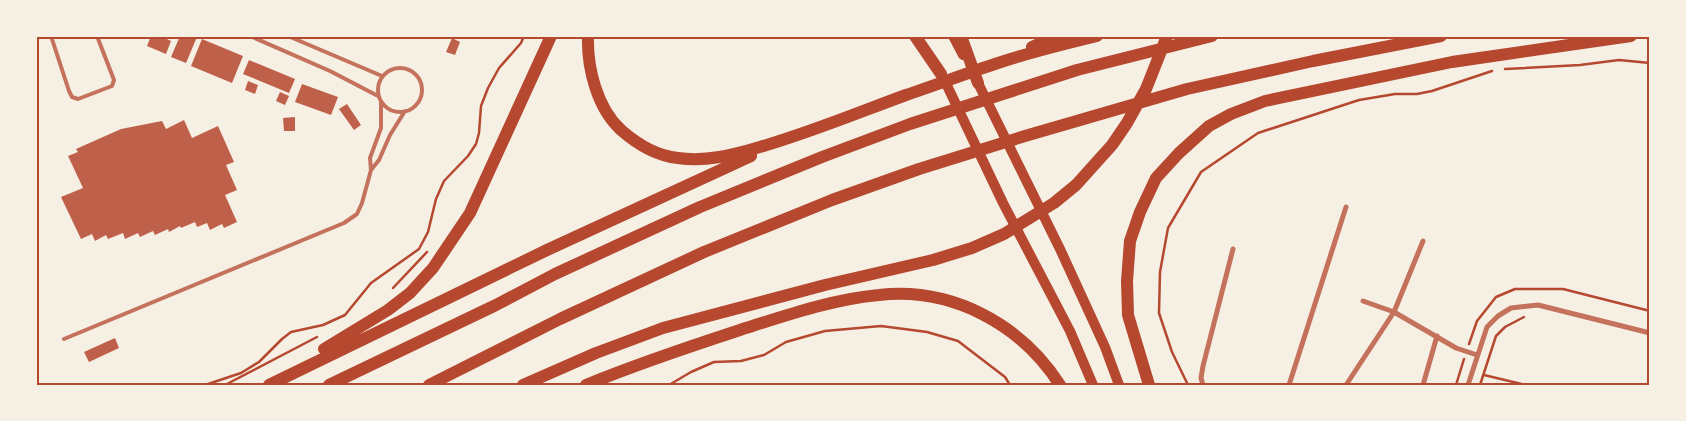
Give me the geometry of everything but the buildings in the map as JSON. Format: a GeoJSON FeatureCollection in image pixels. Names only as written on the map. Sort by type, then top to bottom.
{"type":"FeatureCollection","features":[{"type":"Feature","properties":{"kind":"main road"},"geometry":{"type":"LineString","coordinates":[[264,385],[289,368],[360,329],[388,310],[410,293],[433,268],[470,212],[551,36]]}},
{"type":"Feature","properties":{"kind":"main road"},"geometry":{"type":"LineString","coordinates":[[588,36],[588,54],[592,76],[604,108],[616,125],[645,147],[660,154],[694,160],[736,154],[809,132],[995,64],[1057,36]]}},
{"type":"Feature","properties":{"kind":"main road"},"geometry":{"type":"LineString","coordinates":[[915,36],[941,74]]}},
{"type":"Feature","properties":{"kind":"main road"},"geometry":{"type":"LineString","coordinates":[[922,36],[1003,204],[1070,331],[1093,385]]}},
{"type":"Feature","properties":{"kind":"main road"},"geometry":{"type":"LineString","coordinates":[[953,36],[1060,248],[1105,347],[1119,385]]}},
{"type":"Feature","properties":{"kind":"main road"},"geometry":{"type":"LineString","coordinates":[[961,36],[978,83]]}},
{"type":"Feature","properties":{"kind":"main road"},"geometry":{"type":"LineString","coordinates":[[995,64],[1097,36]]}},
{"type":"Feature","properties":{"kind":"main road"},"geometry":{"type":"LineString","coordinates":[[523,385],[596,353],[664,328],[730,309],[933,260],[972,248],[1012,230],[1054,203],[1076,185],[1112,145],[1128,123],[1146,89],[1167,36]]}},
{"type":"Feature","properties":{"kind":"main road"},"geometry":{"type":"LineString","coordinates":[[329,385],[700,207],[822,157],[910,124],[1077,70],[1212,36]]}},
{"type":"Feature","properties":{"kind":"main road"},"geometry":{"type":"LineString","coordinates":[[429,385],[560,319],[704,252],[832,200],[919,169],[1187,89],[1313,61],[1441,36]]}},
{"type":"Feature","properties":{"kind":"main road"},"geometry":{"type":"LineString","coordinates":[[1149,385],[1128,315],[1127,281],[1130,240],[1140,212],[1156,178],[1179,153],[1209,126],[1231,114],[1265,101],[1452,62],[1631,36]]}},
{"type":"Feature","properties":{"kind":"main road"},"geometry":{"type":"LineString","coordinates":[[269,385],[547,250],[785,140]]}},
{"type":"Feature","properties":{"kind":"main road"},"geometry":{"type":"LineString","coordinates":[[586,385],[676,351],[756,325],[844,300],[881,294],[915,295],[944,299],[976,310],[997,321],[1016,335],[1045,364],[1060,385]]}},
{"type":"Feature","properties":{"kind":"street"},"geometry":{"type":"LineString","coordinates":[[1289,385],[1346,207]]}},
{"type":"Feature","properties":{"kind":"street"},"geometry":{"type":"LineString","coordinates":[[1346,385],[1394,312],[1423,241]]}},
{"type":"Feature","properties":{"kind":"street"},"geometry":{"type":"LineString","coordinates":[[1203,385],[1201,378],[1203,366],[1233,249]]}},
{"type":"Feature","properties":{"kind":"street"},"geometry":{"type":"LineString","coordinates":[[1363,301],[1394,312],[1456,348],[1477,355]]}},
{"type":"Feature","properties":{"kind":"street"},"geometry":{"type":"LineString","coordinates":[[1468,385],[1487,327],[1498,316],[1511,308],[1538,305],[1650,333]]}},
{"type":"Feature","properties":{"kind":"street"},"geometry":{"type":"LineString","coordinates":[[1423,385],[1437,336]]}},
{"type":"Feature","properties":{"kind":"lane"},"geometry":{"type":"LineString","coordinates":[[51,36],[69,92],[72,97],[78,99],[112,86],[114,80],[113,73],[97,36]]}},
{"type":"Feature","properties":{"kind":"lane"},"geometry":{"type":"LineString","coordinates":[[250,36],[330,71],[378,96]]}},
{"type":"Feature","properties":{"kind":"lane"},"geometry":{"type":"LineString","coordinates":[[288,36],[382,76]]}},
{"type":"Feature","properties":{"kind":"lane"},"geometry":{"type":"LineString","coordinates":[[371,170],[379,160],[390,135],[406,111],[417,104],[422,91],[418,78],[408,70],[394,69],[382,76],[379,82],[378,96],[381,102],[392,111],[406,111]]}},
{"type":"Feature","properties":{"kind":"lane"},"geometry":{"type":"LineString","coordinates":[[64,339],[344,223],[357,214],[371,170],[370,158],[381,128],[381,102]]}},
{"type":"Feature","properties":{"kind":"path"},"geometry":{"type":"LineString","coordinates":[[205,385],[232,377],[247,370],[291,332],[323,325],[344,316],[371,283],[419,249],[428,232],[436,199],[444,181],[468,156],[476,144],[479,133],[481,106],[488,88],[499,68],[521,43],[524,36]]}},
{"type":"Feature","properties":{"kind":"path"},"geometry":{"type":"LineString","coordinates":[[1501,69],[1580,65],[1619,60],[1650,63]]}},
{"type":"Feature","properties":{"kind":"path"},"geometry":{"type":"LineString","coordinates":[[1188,385],[1172,352],[1159,313],[1160,272],[1168,228],[1201,172],[1258,133],[1358,100],[1432,91],[1493,70]]}},
{"type":"Feature","properties":{"kind":"path"},"geometry":{"type":"LineString","coordinates":[[390,292],[427,252]]}},
{"type":"Feature","properties":{"kind":"path"},"geometry":{"type":"LineString","coordinates":[[1480,385],[1496,336],[1501,330],[1523,317],[1530,316]]}},
{"type":"Feature","properties":{"kind":"path"},"geometry":{"type":"LineString","coordinates":[[669,385],[691,372],[714,362],[741,361],[764,355],[786,342],[825,332],[880,326],[927,332],[958,341],[1006,377],[1010,385]]}},
{"type":"Feature","properties":{"kind":"path"},"geometry":{"type":"LineString","coordinates":[[225,385],[324,333]]}},
{"type":"Feature","properties":{"kind":"path"},"geometry":{"type":"LineString","coordinates":[[1472,372],[1526,385]]}},
{"type":"Feature","properties":{"kind":"path"},"geometry":{"type":"LineString","coordinates":[[1648,385],[1650,378]]}}]}
